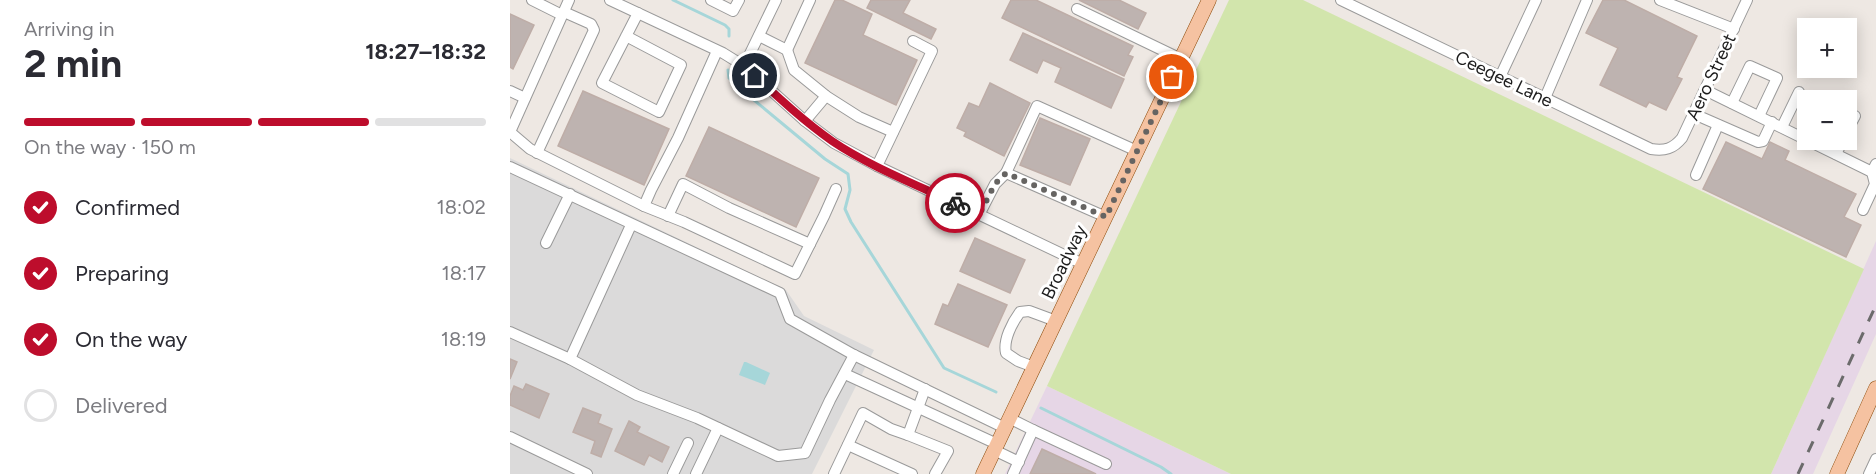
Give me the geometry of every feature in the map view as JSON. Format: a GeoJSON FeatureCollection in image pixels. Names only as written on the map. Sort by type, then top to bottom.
{"type":"FeatureCollection","features":[{"type":"Feature","properties":{"kind":"main road","name":"Broadway"},"geometry":{"type":"LineString","coordinates":[[983,474],[1209,0]]}},
{"type":"Feature","properties":{"kind":"main road"},"geometry":{"type":"LineString","coordinates":[[1837,474],[1876,388]]}},
{"type":"Feature","properties":{"kind":"street"},"geometry":{"type":"LineString","coordinates":[[532,0],[591,24],[594,30],[537,153]]}},
{"type":"Feature","properties":{"kind":"street"},"geometry":{"type":"LineString","coordinates":[[569,0],[510,132],[530,149],[644,206],[795,274],[836,189]]}},
{"type":"Feature","properties":{"kind":"street"},"geometry":{"type":"LineString","coordinates":[[610,0],[744,66],[805,121],[834,143],[877,166],[1083,264]]}},
{"type":"Feature","properties":{"kind":"street"},"geometry":{"type":"LineString","coordinates":[[711,0],[733,11],[739,0]]}},
{"type":"Feature","properties":{"kind":"street"},"geometry":{"type":"LineString","coordinates":[[744,66],[776,0]]}},
{"type":"Feature","properties":{"kind":"street"},"geometry":{"type":"LineString","coordinates":[[810,0],[787,50],[794,70],[826,96],[859,117],[893,132]]}},
{"type":"Feature","properties":{"kind":"street","name":"Ceegee Lane"},"geometry":{"type":"LineString","coordinates":[[1341,0],[1651,149],[1670,149]]}},
{"type":"Feature","properties":{"kind":"street"},"geometry":{"type":"LineString","coordinates":[[1500,77],[1536,0]]}},
{"type":"Feature","properties":{"kind":"street"},"geometry":{"type":"LineString","coordinates":[[1545,98],[1587,0]]}},
{"type":"Feature","properties":{"kind":"street"},"geometry":{"type":"LineString","coordinates":[[1660,0],[1734,29]]}},
{"type":"Feature","properties":{"kind":"street","name":"Aero Street"},"geometry":{"type":"LineString","coordinates":[[1670,149],[1682,138],[1747,0]]}},
{"type":"Feature","properties":{"kind":"street"},"geometry":{"type":"LineString","coordinates":[[1077,9],[1181,59]]}},
{"type":"Feature","properties":{"kind":"street"},"geometry":{"type":"LineString","coordinates":[[626,36],[681,65],[659,112],[602,83],[626,36],[638,13]]}},
{"type":"Feature","properties":{"kind":"street"},"geometry":{"type":"LineString","coordinates":[[759,36],[787,50]]}},
{"type":"Feature","properties":{"kind":"street"},"geometry":{"type":"LineString","coordinates":[[877,166],[932,51],[913,41]]}},
{"type":"Feature","properties":{"kind":"street"},"geometry":{"type":"LineString","coordinates":[[644,206],[717,51]]}},
{"type":"Feature","properties":{"kind":"street"},"geometry":{"type":"LineString","coordinates":[[1732,103],[1750,66],[1777,78],[1759,116]]}},
{"type":"Feature","properties":{"kind":"street"},"geometry":{"type":"LineString","coordinates":[[1705,90],[1797,134]]}},
{"type":"Feature","properties":{"kind":"street"},"geometry":{"type":"LineString","coordinates":[[510,91],[525,98]]}},
{"type":"Feature","properties":{"kind":"street"},"geometry":{"type":"LineString","coordinates":[[1694,114],[1761,142],[1777,125],[1797,95]]}},
{"type":"Feature","properties":{"kind":"street"},"geometry":{"type":"LineString","coordinates":[[805,121],[826,96]]}},
{"type":"Feature","properties":{"kind":"street"},"geometry":{"type":"LineString","coordinates":[[979,215],[995,184],[1006,173],[1037,106],[1137,151]]}},
{"type":"Feature","properties":{"kind":"street"},"geometry":{"type":"LineString","coordinates":[[1696,175],[1719,125]]}},
{"type":"Feature","properties":{"kind":"street"},"geometry":{"type":"LineString","coordinates":[[1828,150],[1874,168],[1875,184],[1863,210]]}},
{"type":"Feature","properties":{"kind":"street"},"geometry":{"type":"LineString","coordinates":[[1836,154],[1838,150]]}},
{"type":"Feature","properties":{"kind":"street"},"geometry":{"type":"LineString","coordinates":[[510,167],[780,293],[790,319],[854,355],[925,389],[1007,423],[1033,430],[1106,464]]}},
{"type":"Feature","properties":{"kind":"street"},"geometry":{"type":"LineString","coordinates":[[1006,173],[1106,217]]}},
{"type":"Feature","properties":{"kind":"street"},"geometry":{"type":"LineString","coordinates":[[668,216],[683,184],[729,208],[810,244]]}},
{"type":"Feature","properties":{"kind":"street"},"geometry":{"type":"LineString","coordinates":[[546,243],[570,194]]}},
{"type":"Feature","properties":{"kind":"street"},"geometry":{"type":"LineString","coordinates":[[570,358],[631,225]]}},
{"type":"Feature","properties":{"kind":"street"},"geometry":{"type":"LineString","coordinates":[[1034,368],[1006,353],[1004,346],[1014,320],[1020,312],[1029,311],[1056,321]]}},
{"type":"Feature","properties":{"kind":"street"},"geometry":{"type":"LineString","coordinates":[[510,332],[570,358],[637,395],[718,428],[778,456],[805,453],[854,355]]}},
{"type":"Feature","properties":{"kind":"street"},"geometry":{"type":"LineString","coordinates":[[844,374],[996,447],[1019,462]]}},
{"type":"Feature","properties":{"kind":"street"},"geometry":{"type":"LineString","coordinates":[[908,435],[925,389]]}},
{"type":"Feature","properties":{"kind":"street"},"geometry":{"type":"LineString","coordinates":[[834,474],[862,412],[891,429],[948,452],[935,474]]}},
{"type":"Feature","properties":{"kind":"street"},"geometry":{"type":"LineString","coordinates":[[696,474],[718,428]]}},
{"type":"Feature","properties":{"kind":"street"},"geometry":{"type":"LineString","coordinates":[[1013,474],[1033,430]]}},
{"type":"Feature","properties":{"kind":"street"},"geometry":{"type":"LineString","coordinates":[[510,437],[587,474]]}},
{"type":"Feature","properties":{"kind":"street"},"geometry":{"type":"LineString","coordinates":[[673,474],[688,443]]}},
{"type":"Feature","properties":{"kind":"street"},"geometry":{"type":"LineString","coordinates":[[848,445],[912,474]]}},
{"type":"Feature","properties":{"kind":"street"},"geometry":{"type":"LineString","coordinates":[[1869,474],[1876,459]]}},
{"type":"Feature","properties":{"kind":"shaded area"},"geometry":{"type":"Polygon","coordinates":[[[510,158],[786,290],[804,316],[874,350],[812,474],[510,474],[510,158]]]}},
{"type":"Feature","properties":{"kind":"shaded area"},"geometry":{"type":"Polygon","coordinates":[[[1876,241],[1876,334],[1813,474],[1771,474],[1876,241]]]}},
{"type":"Feature","properties":{"kind":"shaded area"},"geometry":{"type":"Polygon","coordinates":[[[1047,386],[1231,474],[1005,474],[1047,386]]]}},
{"type":"Feature","properties":{"kind":"green space"},"geometry":{"type":"Polygon","coordinates":[[[1229,0],[1303,0],[1864,269],[1771,474],[1231,474],[1047,386],[1229,0]]]}},
{"type":"Feature","properties":{"kind":"water"},"geometry":{"type":"Polygon","coordinates":[[[744,362],[770,373],[765,385],[739,375],[744,362]]]}},
{"type":"Feature","properties":{"kind":"building"},"geometry":{"type":"Polygon","coordinates":[[[835,0],[842,0],[872,14],[863,35],[917,60],[896,105],[805,63],[835,0]]]}},
{"type":"Feature","properties":{"kind":"building"},"geometry":{"type":"Polygon","coordinates":[[[871,0],[910,0],[903,13],[936,29],[931,39],[867,8],[871,0]]]}},
{"type":"Feature","properties":{"kind":"building"},"geometry":{"type":"Polygon","coordinates":[[[1011,0],[1036,0],[1133,46],[1128,55],[1133,57],[1124,76],[1002,18],[1011,0]]]}},
{"type":"Feature","properties":{"kind":"building"},"geometry":{"type":"Polygon","coordinates":[[[1079,0],[1119,0],[1146,13],[1138,29],[1079,0]]]}},
{"type":"Feature","properties":{"kind":"building"},"geometry":{"type":"Polygon","coordinates":[[[1603,0],[1624,0],[1697,36],[1677,77],[1682,79],[1666,110],[1649,102],[1646,107],[1600,85],[1618,48],[1586,33],[1603,0]]]}},
{"type":"Feature","properties":{"kind":"building"},"geometry":{"type":"Polygon","coordinates":[[[510,14],[534,25],[513,69],[510,67],[510,14]]]}},
{"type":"Feature","properties":{"kind":"building"},"geometry":{"type":"Polygon","coordinates":[[[1023,33],[1124,79],[1111,108],[1055,82],[1061,68],[1043,60],[1037,73],[1010,60],[1023,33]]]}},
{"type":"Feature","properties":{"kind":"building"},"geometry":{"type":"Polygon","coordinates":[[[990,83],[1030,103],[1004,156],[964,136],[966,132],[957,128],[969,103],[979,107],[990,83]]]}},
{"type":"Feature","properties":{"kind":"building"},"geometry":{"type":"Polygon","coordinates":[[[583,91],[669,129],[644,185],[558,146],[583,91]]]}},
{"type":"Feature","properties":{"kind":"building"},"geometry":{"type":"Polygon","coordinates":[[[1040,118],[1090,139],[1070,185],[1020,165],[1040,118]]]}},
{"type":"Feature","properties":{"kind":"building"},"geometry":{"type":"Polygon","coordinates":[[[709,127],[819,178],[796,227],[686,176],[709,127]]]}},
{"type":"Feature","properties":{"kind":"building"},"geometry":{"type":"Polygon","coordinates":[[[1726,142],[1762,159],[1770,142],[1789,151],[1785,160],[1856,194],[1844,217],[1861,225],[1846,257],[1703,189],[1726,142]]]}},
{"type":"Feature","properties":{"kind":"building"},"geometry":{"type":"Polygon","coordinates":[[[975,238],[1025,260],[1010,293],[960,271],[975,238]]]}},
{"type":"Feature","properties":{"kind":"building"},"geometry":{"type":"Polygon","coordinates":[[[958,284],[1007,305],[988,347],[935,324],[943,304],[948,306],[958,284]]]}},
{"type":"Feature","properties":{"kind":"building"},"geometry":{"type":"Polygon","coordinates":[[[510,359],[517,362],[510,379],[510,359]]]}},
{"type":"Feature","properties":{"kind":"building"},"geometry":{"type":"Polygon","coordinates":[[[526,384],[549,394],[539,418],[510,405],[510,396],[514,386],[523,390],[526,384]]]}},
{"type":"Feature","properties":{"kind":"building"},"geometry":{"type":"Polygon","coordinates":[[[583,408],[601,415],[598,423],[612,429],[601,457],[591,453],[595,441],[573,432],[583,408]]]}},
{"type":"Feature","properties":{"kind":"building"},"geometry":{"type":"Polygon","coordinates":[[[629,421],[640,427],[637,432],[669,447],[662,462],[649,455],[644,465],[615,451],[629,421]]]}},
{"type":"Feature","properties":{"kind":"building"},"geometry":{"type":"Polygon","coordinates":[[[1042,449],[1096,474],[1030,474],[1042,449]]]}},
{"type":"Feature","properties":{"kind":"waterway"},"geometry":{"type":"LineString","coordinates":[[673,0],[725,25],[729,29],[729,36]]}},
{"type":"Feature","properties":{"kind":"waterway"},"geometry":{"type":"LineString","coordinates":[[728,70],[729,78],[737,86],[825,159],[848,174],[850,190],[845,209],[851,222],[944,368],[996,392]]}},
{"type":"Feature","properties":{"kind":"waterway"},"geometry":{"type":"LineString","coordinates":[[1041,408],[1171,474]]}},
{"type":"Feature","properties":{"kind":"railway"},"geometry":{"type":"LineString","coordinates":[[1798,474],[1876,305]]}},
{"type":"Feature","properties":{"kind":"way so far"},"geometry":{"type":"LineString","coordinates":[[955,203],[979,215],[995,184],[1006,173],[1106,217],[1172,77]]}},
{"type":"Feature","properties":{"kind":"route"},"geometry":{"type":"LineString","coordinates":[[755,76],[805,121],[834,143],[955,203]]}}]}
